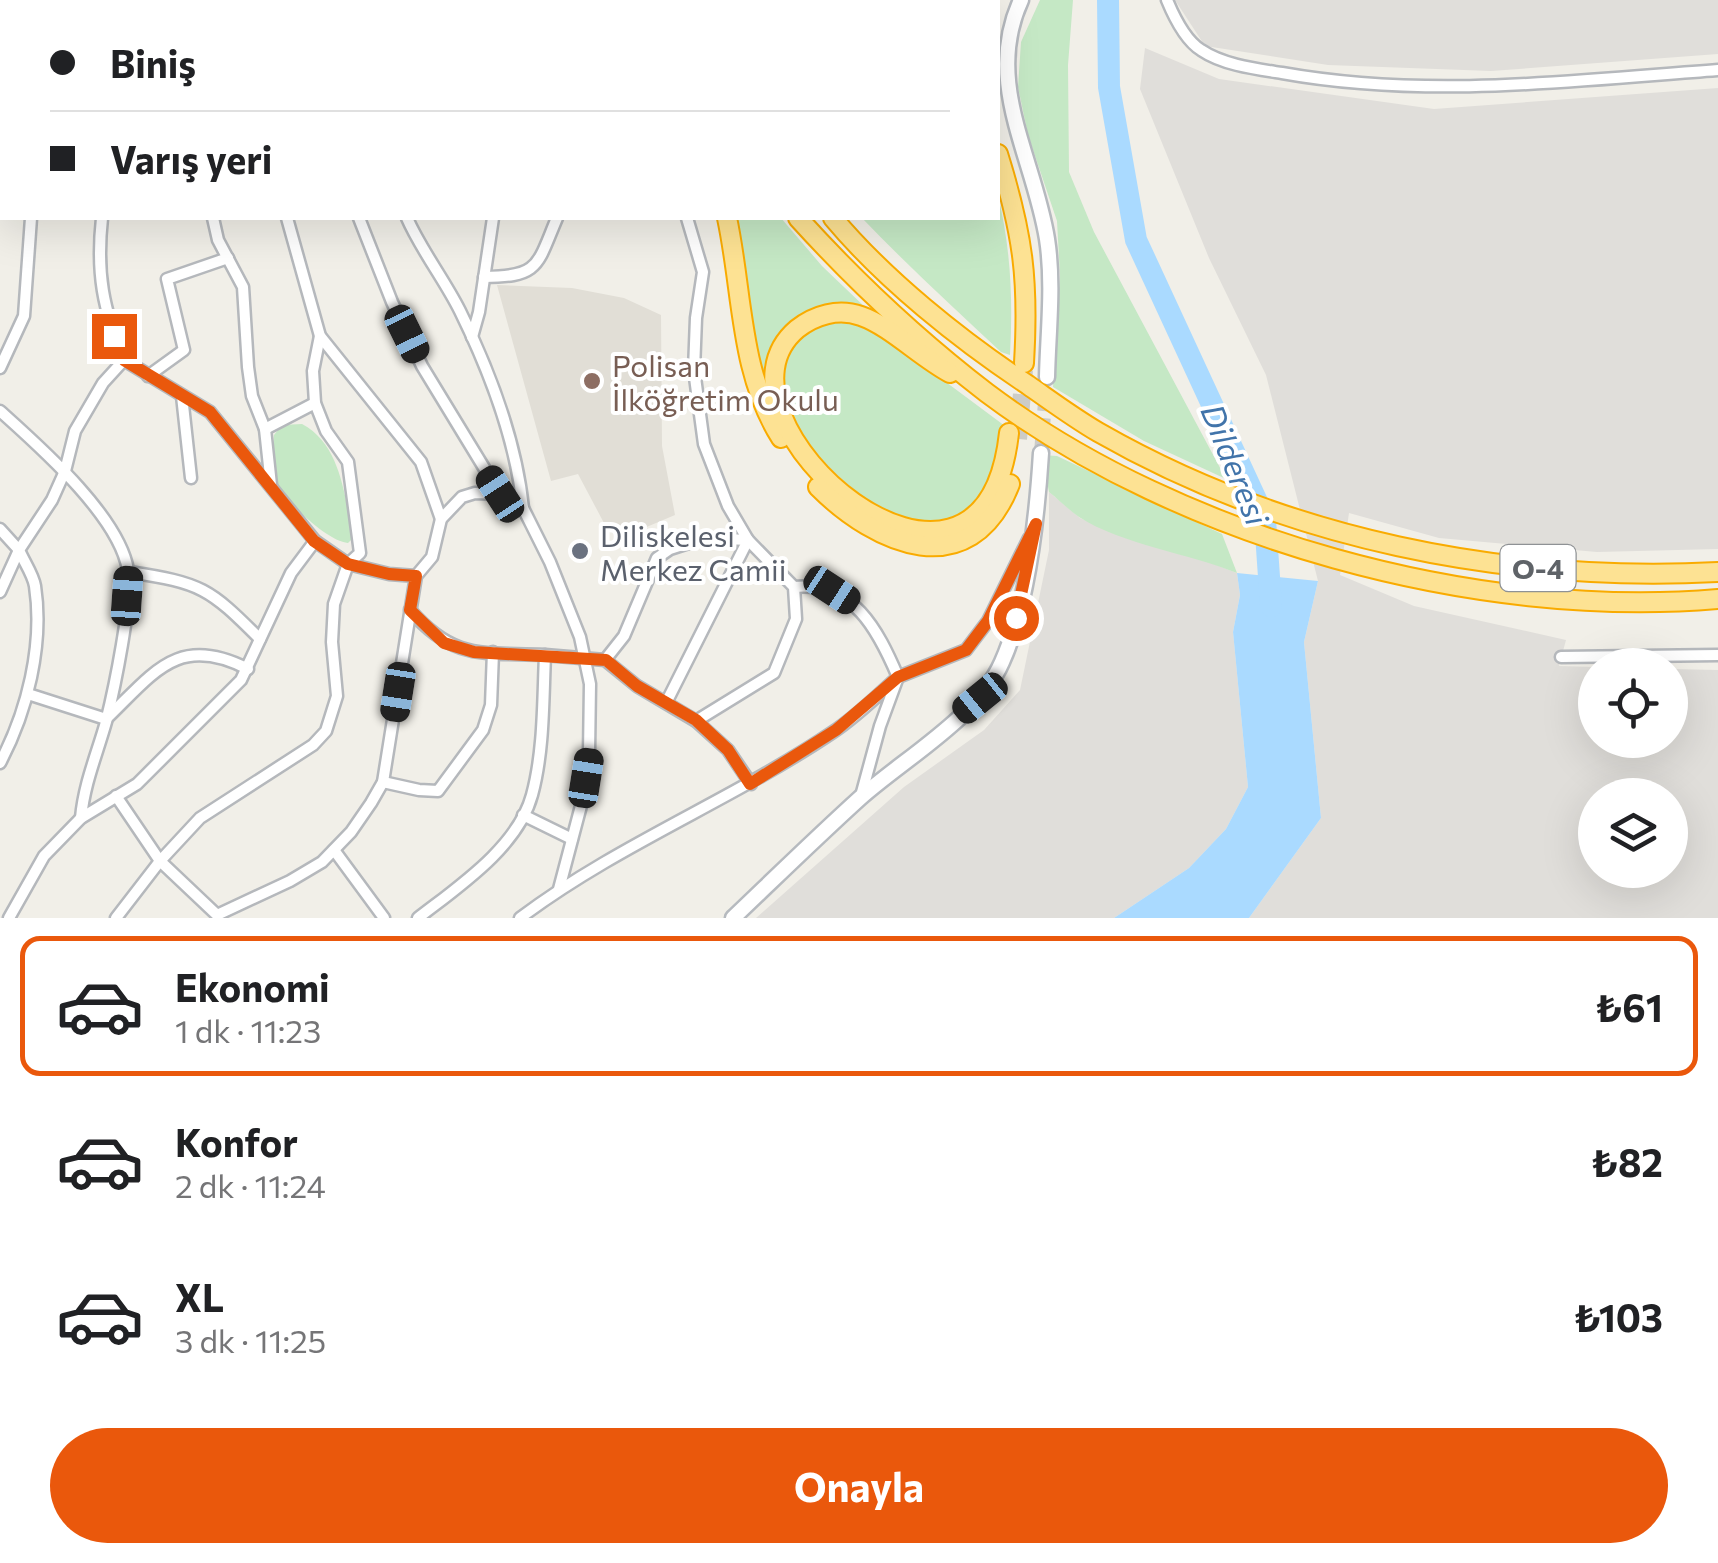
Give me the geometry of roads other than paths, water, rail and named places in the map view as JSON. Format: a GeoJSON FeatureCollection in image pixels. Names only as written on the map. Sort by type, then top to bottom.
{"type":"FeatureCollection","features":[{"type":"Feature","properties":{"kind":"highway"},"geometry":{"type":"LineString","coordinates":[[1000,161],[1022,237],[1026,281],[1013,362]]}},
{"type":"Feature","properties":{"kind":"highway"},"geometry":{"type":"LineString","coordinates":[[1000,188],[1018,279],[1013,362]]}},
{"type":"Feature","properties":{"kind":"highway"},"geometry":{"type":"LineString","coordinates":[[727,220],[751,371],[768,418],[793,456],[836,504],[871,529],[899,543],[932,547],[956,542],[976,532],[1004,500],[1016,463],[1014,436],[994,494],[960,524],[940,531],[918,532],[890,525],[855,504],[826,478],[780,414],[772,369],[789,337],[812,318],[836,313],[859,315],[923,358],[990,395]]}},
{"type":"Feature","properties":{"kind":"highway","name":"O-4"},"geometry":{"type":"LineString","coordinates":[[800,220],[903,326],[990,395],[1075,450],[1187,506],[1273,540],[1369,568],[1500,594],[1602,602],[1718,598]]}},
{"type":"Feature","properties":{"kind":"highway","name":"O-4"},"geometry":{"type":"LineString","coordinates":[[835,220],[934,317],[1013,362],[1096,430],[1176,472],[1276,512],[1466,562],[1638,575],[1718,572]]}},
{"type":"Feature","properties":{"kind":"highway"},"geometry":{"type":"LineString","coordinates":[[853,220],[1013,362]]}},
{"type":"Feature","properties":{"kind":"main road"},"geometry":{"type":"LineString","coordinates":[[1021,0],[1011,22],[1005,66],[1009,104],[1047,240],[1047,377]]}},
{"type":"Feature","properties":{"kind":"main road"},"geometry":{"type":"LineString","coordinates":[[732,918],[861,797],[980,698],[1002,662],[1036,524],[1040,453]]}},
{"type":"Feature","properties":{"kind":"street"},"geometry":{"type":"LineString","coordinates":[[1167,0],[1174,18],[1200,50],[1242,66],[1317,80],[1462,89],[1718,70]]}},
{"type":"Feature","properties":{"kind":"street"},"geometry":{"type":"LineString","coordinates":[[0,368],[24,316],[31,220]]}},
{"type":"Feature","properties":{"kind":"street"},"geometry":{"type":"LineString","coordinates":[[102,220],[105,312],[124,360],[210,412],[314,541],[348,564],[416,576]]}},
{"type":"Feature","properties":{"kind":"street"},"geometry":{"type":"LineString","coordinates":[[213,220],[218,240],[243,287],[252,396],[265,429],[271,486]]}},
{"type":"Feature","properties":{"kind":"street"},"geometry":{"type":"LineString","coordinates":[[287,220],[320,336],[421,462],[441,520]]}},
{"type":"Feature","properties":{"kind":"street"},"geometry":{"type":"LineString","coordinates":[[359,220],[422,366],[500,494],[523,508]]}},
{"type":"Feature","properties":{"kind":"street"},"geometry":{"type":"LineString","coordinates":[[409,220],[459,310],[490,380],[519,472],[523,508],[550,562],[585,659],[590,684],[590,752],[582,802],[558,889]]}},
{"type":"Feature","properties":{"kind":"street"},"geometry":{"type":"LineString","coordinates":[[472,337],[493,220]]}},
{"type":"Feature","properties":{"kind":"street"},"geometry":{"type":"LineString","coordinates":[[484,278],[516,278],[531,270],[556,220]]}},
{"type":"Feature","properties":{"kind":"street"},"geometry":{"type":"LineString","coordinates":[[687,220],[703,272],[694,370],[704,444],[728,506],[748,540],[794,587],[796,618],[774,673],[696,720]]}},
{"type":"Feature","properties":{"kind":"street"},"geometry":{"type":"LineString","coordinates":[[148,376],[184,350],[167,279],[228,258]]}},
{"type":"Feature","properties":{"kind":"street"},"geometry":{"type":"LineString","coordinates":[[116,918],[200,818],[292,760],[326,731],[338,696],[332,642],[334,604],[348,564],[360,554],[348,462],[326,432],[315,403],[313,371],[320,336]]}},
{"type":"Feature","properties":{"kind":"street"},"geometry":{"type":"LineString","coordinates":[[0,592],[19,550],[52,500],[65,471],[75,432],[103,383],[124,360]]}},
{"type":"Feature","properties":{"kind":"street"},"geometry":{"type":"LineString","coordinates":[[182,396],[191,478]]}},
{"type":"Feature","properties":{"kind":"street"},"geometry":{"type":"LineString","coordinates":[[265,429],[315,403]]}},
{"type":"Feature","properties":{"kind":"street"},"geometry":{"type":"LineString","coordinates":[[0,411],[65,471],[120,546],[129,572],[116,678],[83,790],[81,818]]}},
{"type":"Feature","properties":{"kind":"street"},"geometry":{"type":"LineString","coordinates":[[116,796],[160,861],[216,917],[290,882],[334,850],[351,832],[383,782],[416,576],[432,557],[441,520],[462,497],[500,494]]}},
{"type":"Feature","properties":{"kind":"street"},"geometry":{"type":"LineString","coordinates":[[520,918],[558,889],[750,784],[836,730],[898,677],[966,650],[988,621],[1036,524]]}},
{"type":"Feature","properties":{"kind":"street"},"geometry":{"type":"LineString","coordinates":[[0,530],[19,550],[35,583],[36,624],[28,694],[0,762]]}},
{"type":"Feature","properties":{"kind":"street"},"geometry":{"type":"LineString","coordinates":[[606,660],[624,636],[657,558],[670,548],[704,538],[748,540]]}},
{"type":"Feature","properties":{"kind":"street"},"geometry":{"type":"LineString","coordinates":[[666,701],[748,540]]}},
{"type":"Feature","properties":{"kind":"street"},"geometry":{"type":"LineString","coordinates":[[0,906],[10,916],[44,856],[81,818],[137,784],[217,706],[248,669],[291,573],[314,541]]}},
{"type":"Feature","properties":{"kind":"street"},"geometry":{"type":"LineString","coordinates":[[129,572],[182,580],[204,589],[229,606],[260,640]]}},
{"type":"Feature","properties":{"kind":"street"},"geometry":{"type":"LineString","coordinates":[[794,587],[832,590],[854,604],[871,623],[898,677],[861,797]]}},
{"type":"Feature","properties":{"kind":"street"},"geometry":{"type":"LineString","coordinates":[[410,610],[444,643],[474,652],[606,660],[637,686],[696,720],[728,750],[750,784]]}},
{"type":"Feature","properties":{"kind":"street"},"geometry":{"type":"LineString","coordinates":[[383,782],[438,790],[482,730],[491,706],[493,652]]}},
{"type":"Feature","properties":{"kind":"street"},"geometry":{"type":"LineString","coordinates":[[106,719],[156,672],[185,654],[216,655],[248,669]]}},
{"type":"Feature","properties":{"kind":"street"},"geometry":{"type":"LineString","coordinates":[[418,918],[480,870],[517,826],[532,796],[545,655]]}},
{"type":"Feature","properties":{"kind":"street"},"geometry":{"type":"LineString","coordinates":[[1561,657],[1718,655]]}},
{"type":"Feature","properties":{"kind":"street"},"geometry":{"type":"LineString","coordinates":[[28,694],[106,719]]}},
{"type":"Feature","properties":{"kind":"street"},"geometry":{"type":"LineString","coordinates":[[523,814],[572,839]]}},
{"type":"Feature","properties":{"kind":"street"},"geometry":{"type":"LineString","coordinates":[[334,850],[384,918]]}},
{"type":"Feature","properties":{"kind":"water"},"geometry":{"type":"Polygon","coordinates":[[[1237,573],[1318,581],[1304,642],[1321,818],[1249,918],[1114,918],[1189,868],[1226,829],[1248,787],[1233,632],[1240,595],[1237,573]]]}},
{"type":"Feature","properties":{"kind":"waterway","name":"Dilderesi"},"geometry":{"type":"LineString","coordinates":[[1108,0],[1109,87],[1136,240],[1265,519],[1271,606]]}},
{"type":"Feature","properties":{"kind":"tunnel"},"geometry":{"type":"LineString","coordinates":[[1018,439],[1024,370]]}},
{"type":"Feature","properties":{"kind":"tunnel"},"geometry":{"type":"LineString","coordinates":[[1041,453],[1046,389]]}},
{"type":"Feature","properties":{"kind":"place","name":"Polisan İlköğretim Okulu"},"geometry":{"type":"Point","coordinates":[592,381]}},
{"type":"Feature","properties":{"kind":"place","name":"Diliskelesi Merkez Camii"},"geometry":{"type":"Point","coordinates":[580,551]}}]}
